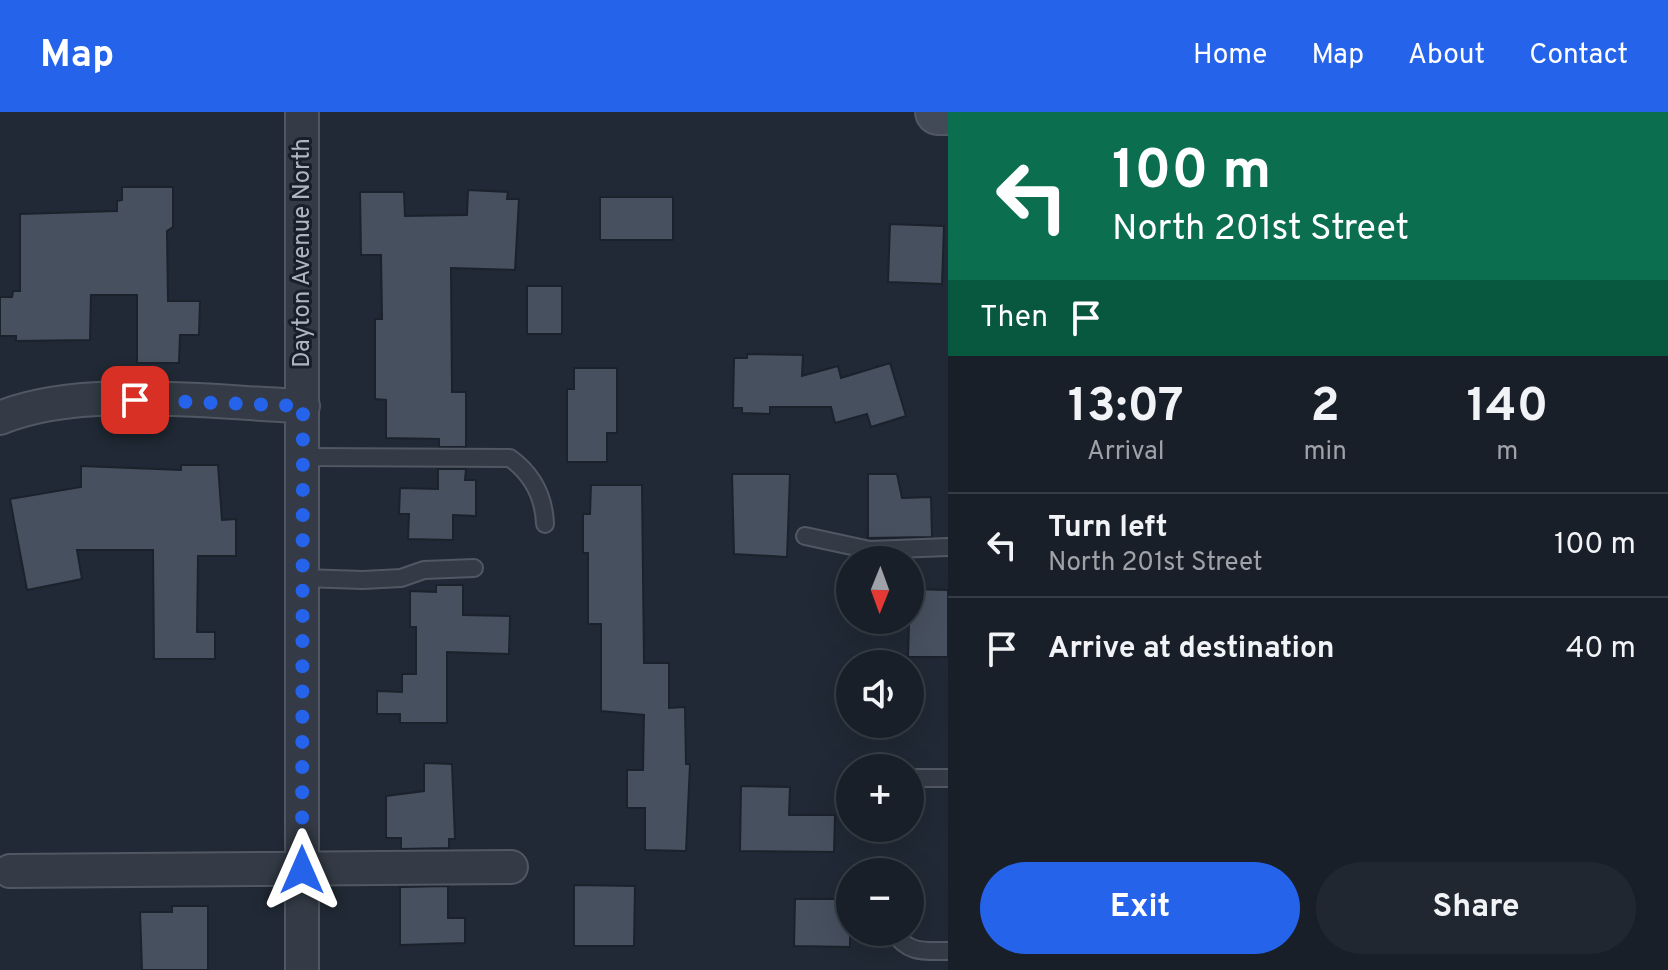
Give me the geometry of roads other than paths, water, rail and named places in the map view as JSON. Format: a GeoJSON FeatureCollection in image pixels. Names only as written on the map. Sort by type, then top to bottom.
{"type":"FeatureCollection","features":[{"type":"Feature","properties":{"kind":"street","name":"Dayton Avenue North"},"geometry":{"type":"LineString","coordinates":[[302,112],[302,970]]}},
{"type":"Feature","properties":{"kind":"street"},"geometry":{"type":"LineString","coordinates":[[938,112],[948,112]]}},
{"type":"Feature","properties":{"kind":"street"},"geometry":{"type":"LineString","coordinates":[[0,418],[19,410],[79,398],[303,406]]}},
{"type":"Feature","properties":{"kind":"street"},"geometry":{"type":"LineString","coordinates":[[10,871],[511,867]]}},
{"type":"Feature","properties":{"kind":"lane"},"geometry":{"type":"LineString","coordinates":[[303,457],[510,458],[524,468],[544,504],[545,524]]}},
{"type":"Feature","properties":{"kind":"lane"},"geometry":{"type":"LineString","coordinates":[[805,536],[870,550],[948,547]]}},
{"type":"Feature","properties":{"kind":"lane"},"geometry":{"type":"LineString","coordinates":[[303,578],[401,578],[424,570],[474,568]]}},
{"type":"Feature","properties":{"kind":"lane"},"geometry":{"type":"LineString","coordinates":[[924,778],[948,778]]}},
{"type":"Feature","properties":{"kind":"lane"},"geometry":{"type":"LineString","coordinates":[[903,946],[916,951],[948,951]]}}]}
